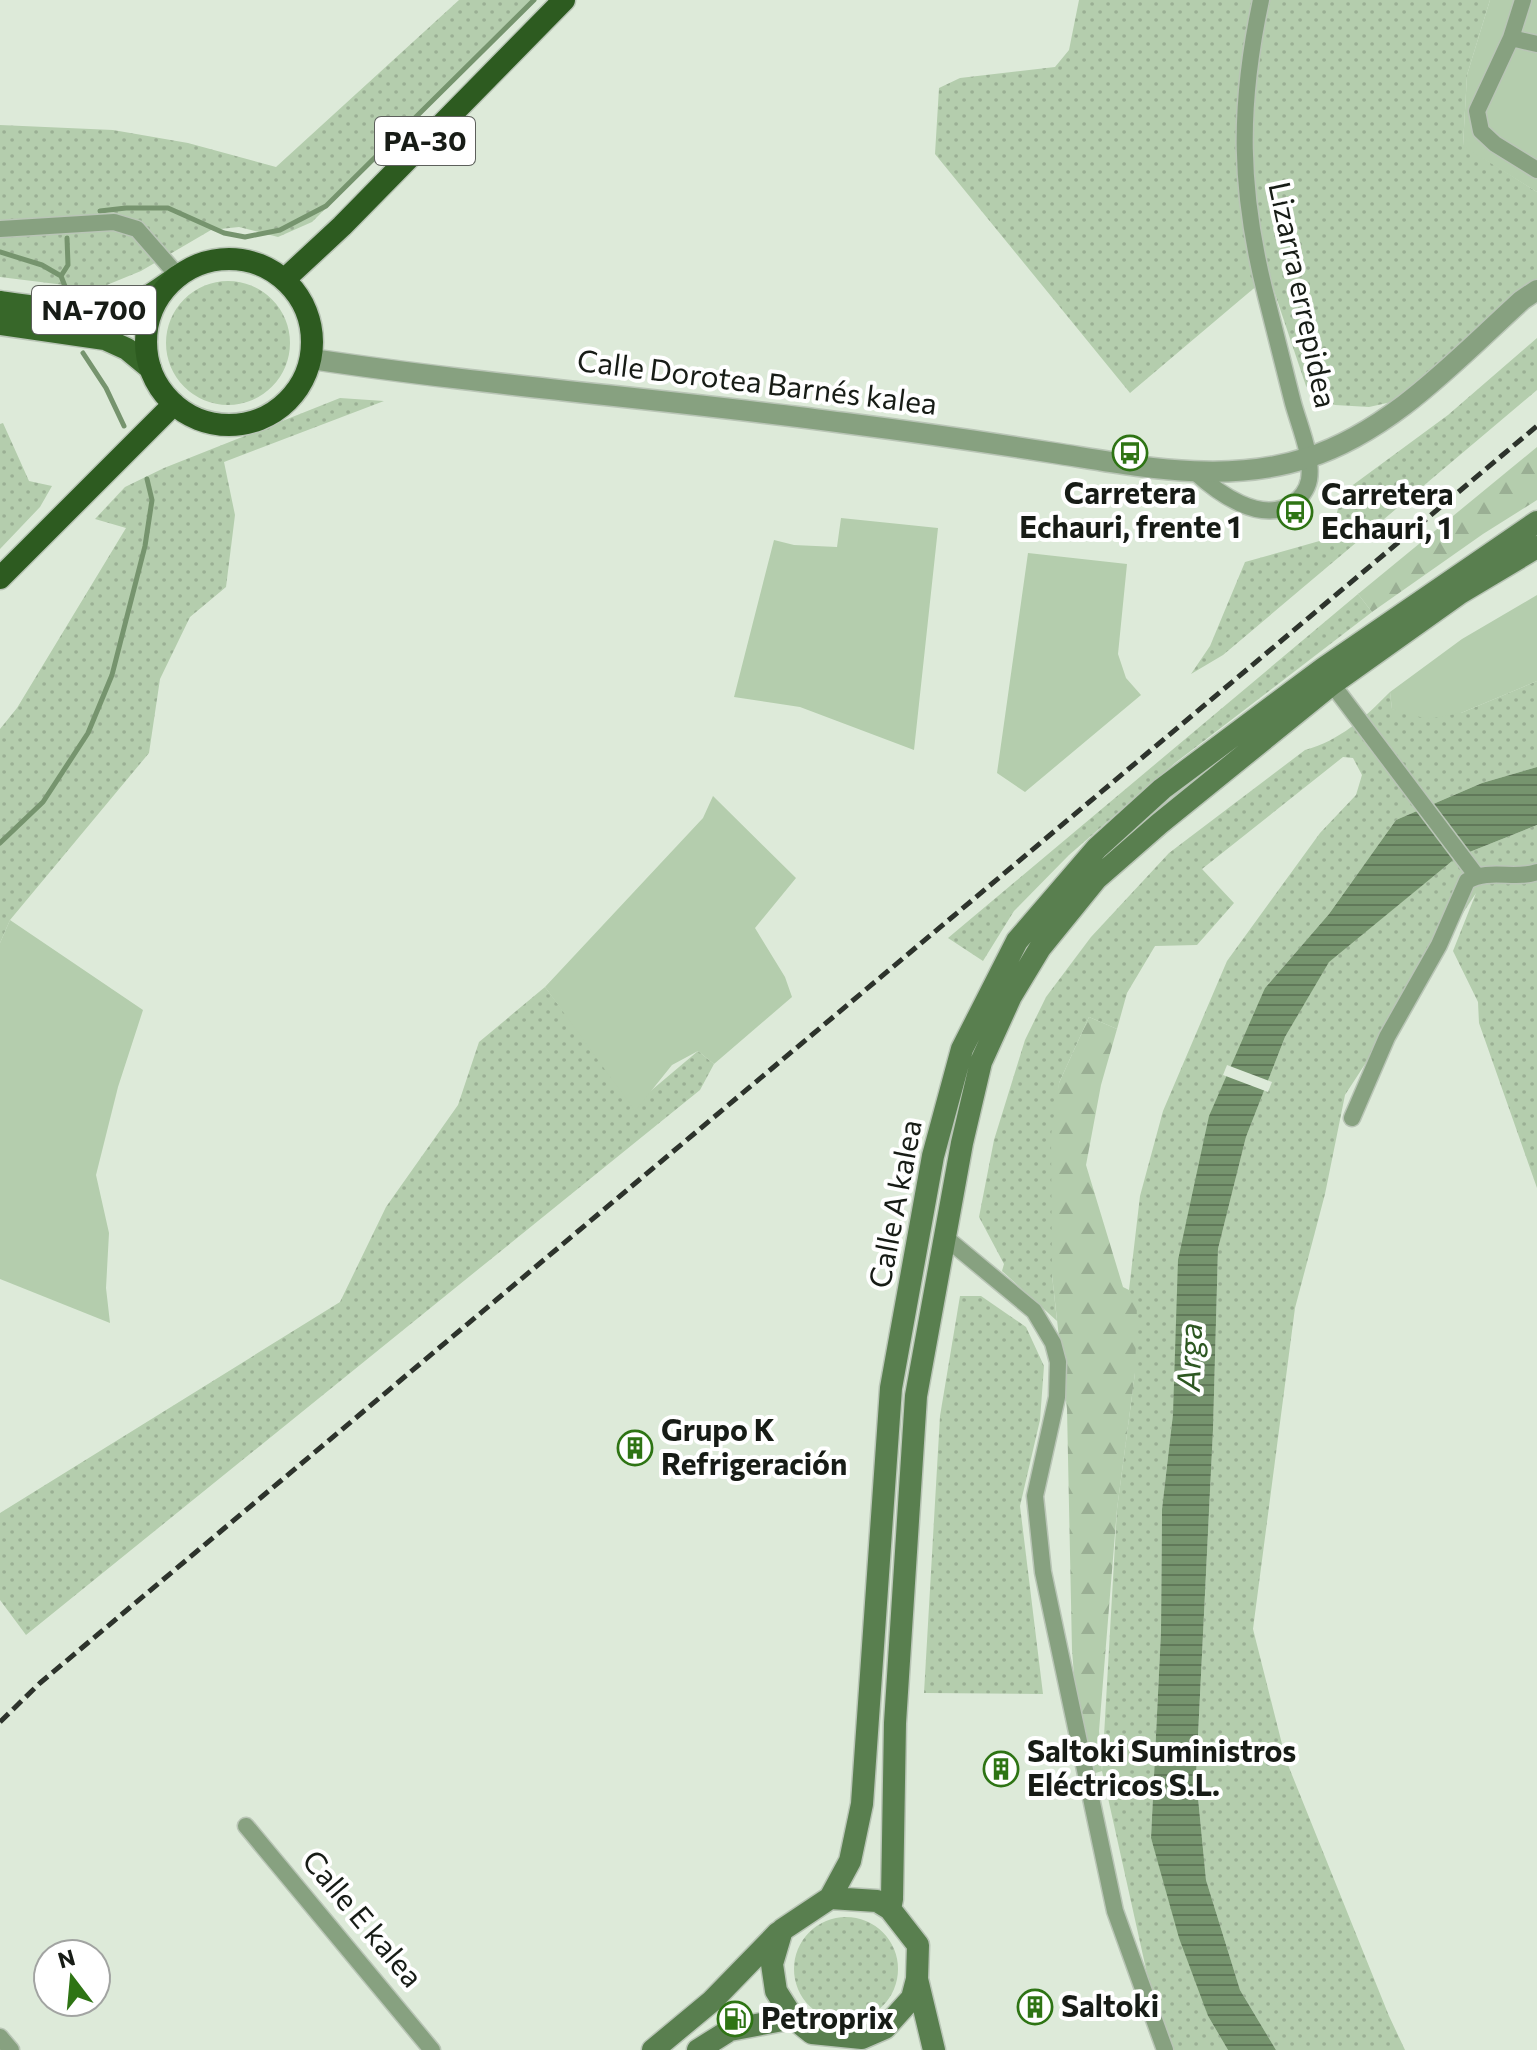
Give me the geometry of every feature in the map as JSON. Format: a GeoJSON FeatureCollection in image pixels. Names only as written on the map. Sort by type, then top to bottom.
{"type":"FeatureCollection","features":[{"type":"Feature","properties":{"kind":"highway","name":"PA-30"},"geometry":{"type":"LineString","coordinates":[[285,279],[342,226],[564,0]]}},
{"type":"Feature","properties":{"kind":"highway"},"geometry":{"type":"LineString","coordinates":[[232,259],[260,264],[285,279],[299,296],[309,317],[313,339],[312,359],[299,387],[280,408],[254,421],[226,425],[198,419],[174,404],[160,388],[150,368],[146,343],[149,318],[161,294],[178,276],[204,262],[232,259]]}},
{"type":"Feature","properties":{"kind":"highway"},"geometry":{"type":"LineString","coordinates":[[0,578],[174,404]]}},
{"type":"Feature","properties":{"kind":"main road","name":"NA-700"},"geometry":{"type":"LineString","coordinates":[[0,302],[44,308],[112,310],[135,304],[178,276]]}},
{"type":"Feature","properties":{"kind":"main road","name":"NA-700"},"geometry":{"type":"LineString","coordinates":[[0,324],[105,339],[127,349],[150,368]]}},
{"type":"Feature","properties":{"kind":"main road"},"geometry":{"type":"LineString","coordinates":[[1328,676],[1537,522]]}},
{"type":"Feature","properties":{"kind":"main road"},"geometry":{"type":"LineString","coordinates":[[1328,676],[1537,547]]}},
{"type":"Feature","properties":{"kind":"main road","name":"Calle A kalea"},"geometry":{"type":"LineString","coordinates":[[890,1909],[895,1723],[916,1396],[962,1143],[981,1062],[1011,996],[1040,948],[1096,879],[1328,676]]}},
{"type":"Feature","properties":{"kind":"main road","name":"Calle A kalea"},"geometry":{"type":"LineString","coordinates":[[830,1898],[850,1861],[862,1804],[891,1388],[933,1156],[962,1049],[1017,941],[1097,848],[1162,789],[1328,676]]}},
{"type":"Feature","properties":{"kind":"main road"},"geometry":{"type":"LineString","coordinates":[[653,2050],[712,2001],[782,1930],[830,1898],[877,1901],[890,1909],[918,1945],[917,1979],[912,1998],[866,2044],[812,2033],[793,2018],[776,1991],[772,1964],[782,1930]]}},
{"type":"Feature","properties":{"kind":"main road"},"geometry":{"type":"LineString","coordinates":[[917,1979],[934,2050]]}},
{"type":"Feature","properties":{"kind":"main road"},"geometry":{"type":"LineString","coordinates":[[698,2050],[730,2030],[793,2018]]}},
{"type":"Feature","properties":{"kind":"street","name":"Lizarra errepidea"},"geometry":{"type":"LineString","coordinates":[[1195,472],[1213,488],[1257,509],[1270,511],[1285,509],[1299,500],[1309,479],[1307,459],[1265,293],[1248,209],[1244,153],[1245,98],[1261,0]]}},
{"type":"Feature","properties":{"kind":"street"},"geometry":{"type":"LineString","coordinates":[[1523,0],[1511,38],[1477,111],[1481,131],[1495,144],[1537,170]]}},
{"type":"Feature","properties":{"kind":"street"},"geometry":{"type":"LineString","coordinates":[[1511,38],[1537,44]]}},
{"type":"Feature","properties":{"kind":"street"},"geometry":{"type":"LineString","coordinates":[[0,229],[114,222],[137,229],[178,276]]}},
{"type":"Feature","properties":{"kind":"street","name":"Lizarra errepidea"},"geometry":{"type":"LineString","coordinates":[[1195,472],[1266,469],[1307,459],[1360,433],[1414,397],[1537,290]]}},
{"type":"Feature","properties":{"kind":"street","name":"Calle Dorotea Barnés kalea"},"geometry":{"type":"LineString","coordinates":[[312,359],[729,407],[1195,472]]}},
{"type":"Feature","properties":{"kind":"street"},"geometry":{"type":"LineString","coordinates":[[1328,676],[1374,742],[1476,875]]}},
{"type":"Feature","properties":{"kind":"street"},"geometry":{"type":"LineString","coordinates":[[1352,1118],[1387,1037],[1439,945],[1467,881],[1476,875],[1512,873],[1534,878]]}},
{"type":"Feature","properties":{"kind":"street"},"geometry":{"type":"LineString","coordinates":[[946,1238],[1034,1311],[1053,1343],[1058,1362],[1057,1397],[1035,1496],[1043,1572],[1115,1911],[1165,2050]]}},
{"type":"Feature","properties":{"kind":"street","name":"Calle E kalea"},"geometry":{"type":"LineString","coordinates":[[246,1826],[432,2050]]}},
{"type":"Feature","properties":{"kind":"street"},"geometry":{"type":"LineString","coordinates":[[0,2037],[11,2050]]}},
{"type":"Feature","properties":{"kind":"green space"},"geometry":{"type":"Polygon","coordinates":[[[459,0],[535,0],[312,222],[278,237],[239,227],[211,230],[141,271],[97,289],[0,277],[0,125],[113,130],[188,143],[276,167],[459,0]]]}},
{"type":"Feature","properties":{"kind":"green space"},"geometry":{"type":"Polygon","coordinates":[[[1079,0],[1490,0],[1467,75],[1463,145],[1537,192],[1537,292],[1414,397],[1369,407],[1335,405],[1319,399],[1306,386],[1270,279],[1253,289],[1130,393],[935,154],[939,88],[960,78],[1055,67],[1069,50],[1079,0]]]}},
{"type":"Feature","properties":{"kind":"green space"},"geometry":{"type":"Polygon","coordinates":[[[1490,0],[1537,0],[1537,192],[1463,146],[1467,75],[1490,0]]]}},
{"type":"Feature","properties":{"kind":"green space"},"geometry":{"type":"Polygon","coordinates":[[[228,281],[252,285],[272,299],[286,319],[290,343],[286,367],[272,387],[252,401],[228,405],[204,401],[184,387],[170,367],[166,343],[170,319],[184,299],[204,285],[228,281]]]}},
{"type":"Feature","properties":{"kind":"green space"},"geometry":{"type":"Polygon","coordinates":[[[1537,338],[1537,390],[1223,655],[1191,674],[1210,646],[1245,562],[1323,540],[1334,524],[1342,493],[1448,415],[1537,338]]]}},
{"type":"Feature","properties":{"kind":"green space"},"geometry":{"type":"Polygon","coordinates":[[[340,398],[384,401],[224,462],[235,515],[226,587],[190,617],[160,679],[149,753],[10,920],[0,943],[0,729],[17,708],[126,528],[95,519],[125,487],[164,468],[340,398]]]}},
{"type":"Feature","properties":{"kind":"green space"},"geometry":{"type":"Polygon","coordinates":[[[3,423],[29,481],[52,486],[40,507],[0,549],[0,424],[3,423]]]}},
{"type":"Feature","properties":{"kind":"green space"},"geometry":{"type":"Polygon","coordinates":[[[1537,447],[1537,500],[1372,612],[1358,594],[1537,447]]]}},
{"type":"Feature","properties":{"kind":"green space"},"geometry":{"type":"Polygon","coordinates":[[[841,518],[938,528],[914,750],[800,707],[734,697],[774,540],[794,545],[837,547],[841,518]]]}},
{"type":"Feature","properties":{"kind":"green space"},"geometry":{"type":"Polygon","coordinates":[[[1028,553],[1127,564],[1118,654],[1126,678],[1141,695],[1025,792],[997,773],[1028,553]]]}},
{"type":"Feature","properties":{"kind":"green space"},"geometry":{"type":"Polygon","coordinates":[[[1358,594],[1372,612],[1175,763],[1069,855],[1014,911],[983,961],[948,938],[1358,594]]]}},
{"type":"Feature","properties":{"kind":"green space"},"geometry":{"type":"Polygon","coordinates":[[[1537,595],[1537,681],[1461,713],[1427,719],[1392,709],[1390,692],[1462,639],[1537,595]]]}},
{"type":"Feature","properties":{"kind":"green space"},"geometry":{"type":"Polygon","coordinates":[[[1537,681],[1537,767],[1482,783],[1396,820],[1329,914],[1265,988],[1173,1414],[1162,1509],[1161,1631],[1151,1838],[1208,2016],[1228,2050],[1174,2050],[1152,1996],[1102,1771],[1117,1509],[1135,1373],[1129,1290],[1140,1196],[1163,1111],[1227,961],[1320,833],[1356,795],[1362,775],[1353,758],[1343,757],[1202,869],[1234,903],[1197,945],[1155,946],[1127,993],[1117,1029],[1089,1017],[1059,1083],[1052,1275],[1057,1321],[1002,1271],[1004,1264],[979,1217],[994,1140],[1025,1040],[1046,997],[1091,937],[1169,853],[1305,750],[1351,727],[1390,692],[1392,709],[1461,713],[1537,681]]]}},
{"type":"Feature","properties":{"kind":"green space"},"geometry":{"type":"Polygon","coordinates":[[[713,796],[796,878],[755,928],[785,977],[792,997],[714,1064],[698,1051],[672,1065],[635,1111],[545,987],[703,818],[713,796]]]}},
{"type":"Feature","properties":{"kind":"green space"},"geometry":{"type":"Polygon","coordinates":[[[1537,825],[1537,1188],[1479,1023],[1478,1002],[1453,951],[1476,893],[1345,1095],[1325,1194],[1295,1308],[1253,1629],[1286,1760],[1405,2050],[1276,2050],[1240,1990],[1206,1880],[1196,1777],[1213,1430],[1218,1249],[1246,1137],[1285,1037],[1329,961],[1457,857],[1537,825]]]}},
{"type":"Feature","properties":{"kind":"green space"},"geometry":{"type":"Polygon","coordinates":[[[10,920],[143,1010],[118,1087],[96,1175],[109,1233],[106,1288],[110,1323],[0,1279],[0,943],[10,920]]]}},
{"type":"Feature","properties":{"kind":"green space"},"geometry":{"type":"Polygon","coordinates":[[[545,987],[634,1105],[698,1051],[714,1064],[700,1090],[26,1635],[0,1600],[0,1513],[340,1302],[386,1207],[458,1105],[479,1042],[545,987]]]}},
{"type":"Feature","properties":{"kind":"green space"},"geometry":{"type":"Polygon","coordinates":[[[1089,1017],[1117,1029],[1101,1085],[1086,1165],[1123,1287],[1129,1290],[1137,1305],[1135,1373],[1117,1509],[1099,1731],[1102,1771],[1086,1776],[1080,1751],[1072,1650],[1067,1409],[1052,1275],[1051,1135],[1059,1083],[1089,1017]]]}},
{"type":"Feature","properties":{"kind":"green space"},"geometry":{"type":"Polygon","coordinates":[[[960,1296],[981,1296],[1026,1327],[1044,1366],[1040,1420],[1020,1506],[1043,1694],[924,1693],[940,1416],[960,1296]]]}},
{"type":"Feature","properties":{"kind":"green space"},"geometry":{"type":"Polygon","coordinates":[[[846,1917],[866,1921],[883,1932],[894,1949],[898,1969],[894,1989],[883,2006],[866,2017],[846,2021],[826,2017],[809,2006],[798,1989],[794,1969],[798,1949],[809,1932],[826,1921],[846,1917]]]}},
{"type":"Feature","properties":{"kind":"water","name":"Arga"},"geometry":{"type":"Polygon","coordinates":[[[1537,767],[1537,825],[1457,857],[1329,962],[1285,1037],[1246,1137],[1218,1249],[1213,1430],[1196,1777],[1206,1880],[1240,1990],[1276,2050],[1228,2050],[1208,2016],[1179,1938],[1151,1838],[1161,1631],[1162,1509],[1173,1414],[1178,1260],[1209,1116],[1265,988],[1329,914],[1396,820],[1482,783],[1537,767]]]}},
{"type":"Feature","properties":{"kind":"pier"},"geometry":{"type":"Polygon","coordinates":[[[1227,1065],[1272,1082],[1268,1092],[1223,1075],[1227,1065]]]}},
{"type":"Feature","properties":{"kind":"waterway"},"geometry":{"type":"LineString","coordinates":[[100,211],[168,208],[224,233],[245,237],[280,230],[326,206],[534,0]]}},
{"type":"Feature","properties":{"kind":"waterway"},"geometry":{"type":"LineString","coordinates":[[61,276],[68,265],[67,238]]}},
{"type":"Feature","properties":{"kind":"waterway"},"geometry":{"type":"LineString","coordinates":[[0,252],[42,265],[61,276],[66,289]]}},
{"type":"Feature","properties":{"kind":"waterway"},"geometry":{"type":"LineString","coordinates":[[83,353],[106,388],[124,426]]}},
{"type":"Feature","properties":{"kind":"waterway"},"geometry":{"type":"LineString","coordinates":[[0,843],[43,802],[88,733],[112,675],[145,546],[152,500],[147,479]]}},
{"type":"Feature","properties":{"kind":"railway"},"geometry":{"type":"LineString","coordinates":[[0,1722],[40,1683],[1537,426]]}},
{"type":"Feature","properties":{"kind":"place","name":"Carretera Echauri, frente 1"},"geometry":{"type":"Point","coordinates":[1130,453]}},
{"type":"Feature","properties":{"kind":"place","name":"Carretera Echauri, 1"},"geometry":{"type":"Point","coordinates":[1295,512]}},
{"type":"Feature","properties":{"kind":"place","name":"Grupo K Refrigeración"},"geometry":{"type":"Point","coordinates":[635,1448]}},
{"type":"Feature","properties":{"kind":"place","name":"Saltoki Suministros Eléctricos S.L."},"geometry":{"type":"Point","coordinates":[1001,1769]}},
{"type":"Feature","properties":{"kind":"place","name":"Saltoki"},"geometry":{"type":"Point","coordinates":[1035,2007]}},
{"type":"Feature","properties":{"kind":"place","name":"Petroprix"},"geometry":{"type":"Point","coordinates":[735,2019]}}]}
